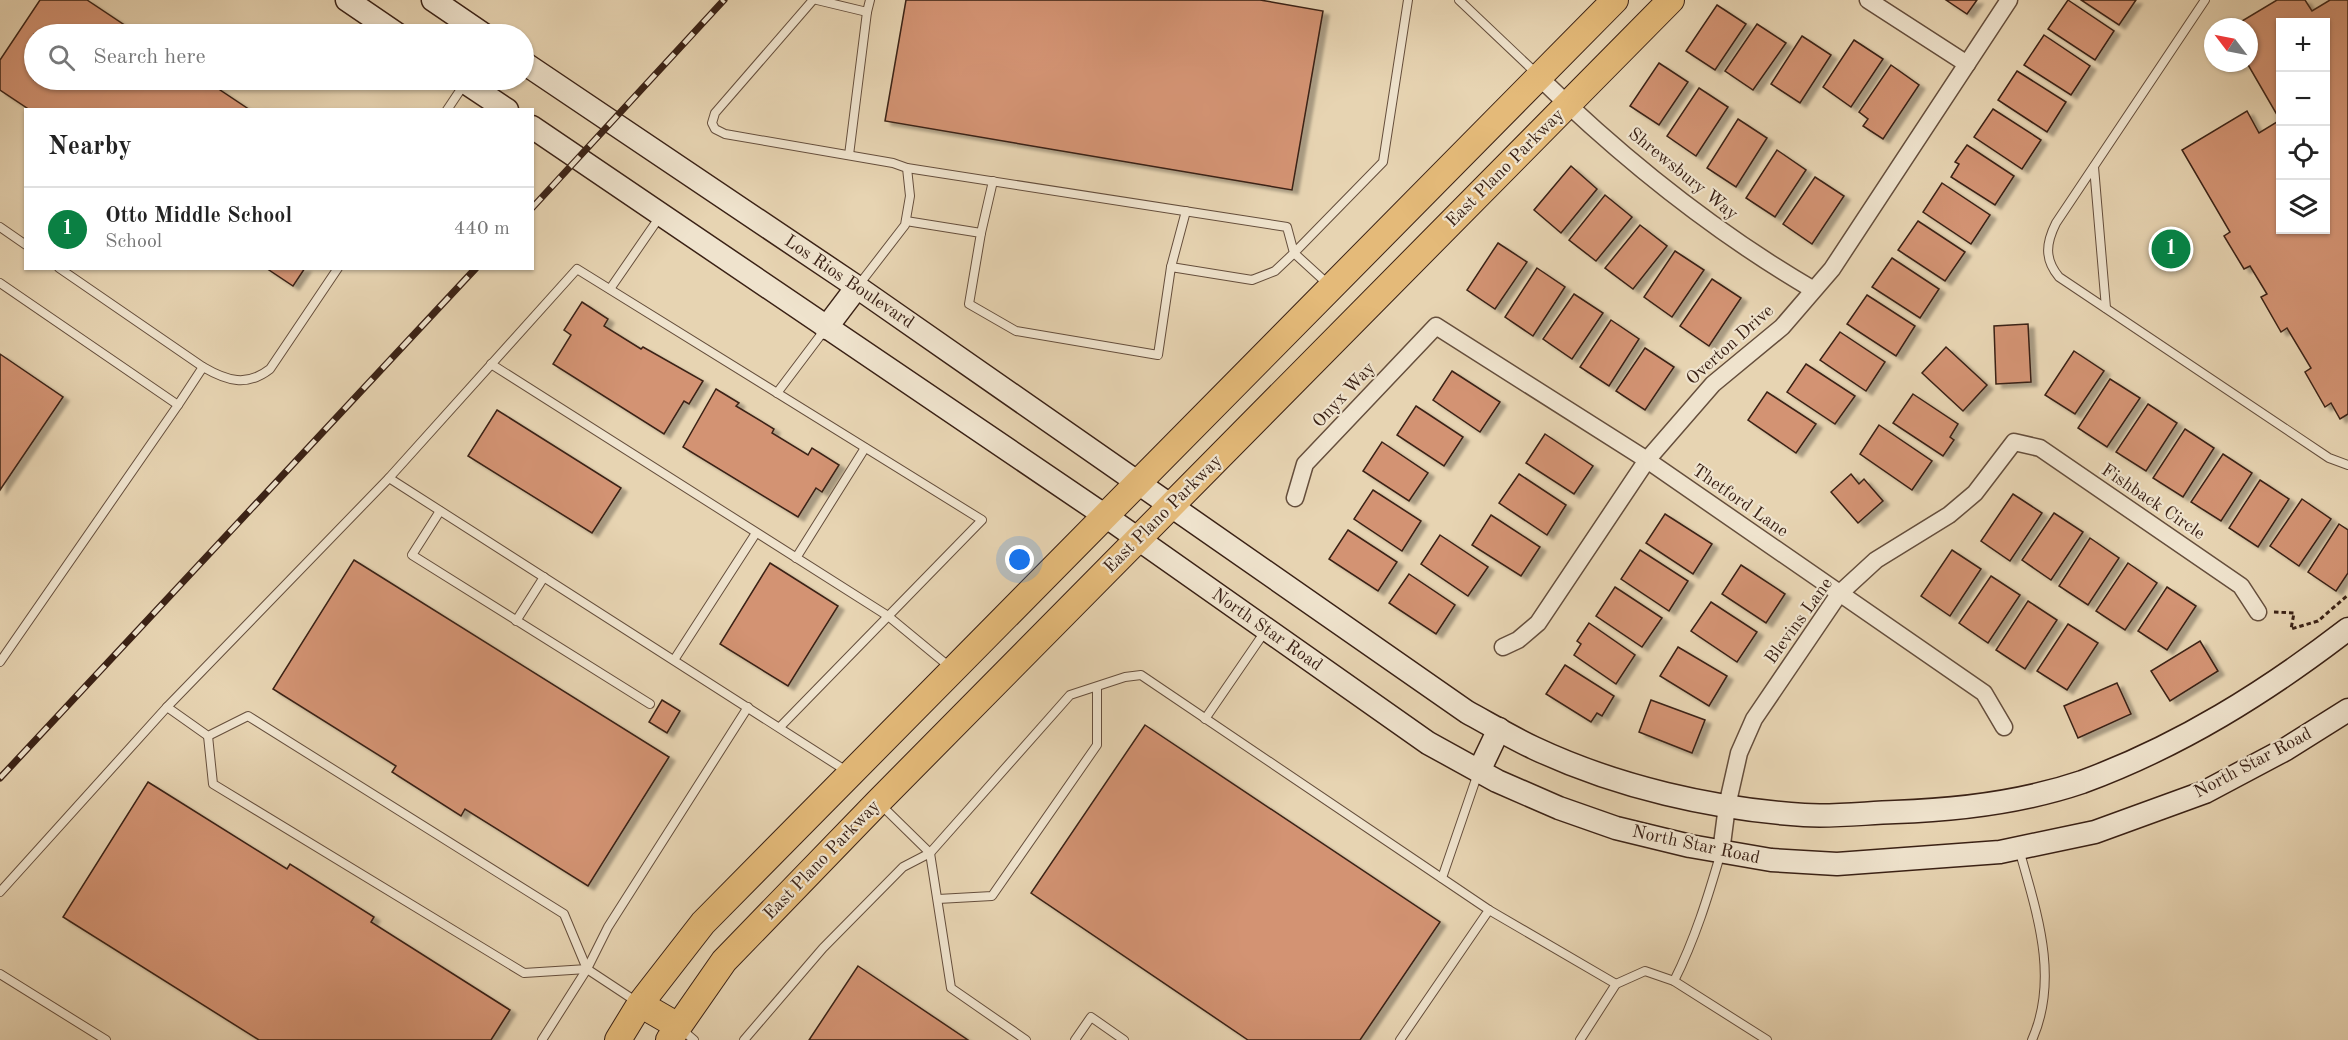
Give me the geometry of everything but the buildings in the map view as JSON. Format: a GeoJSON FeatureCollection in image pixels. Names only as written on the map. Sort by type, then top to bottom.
{"type":"FeatureCollection","features":[{"type":"Feature","properties":{"kind":"main road"},"geometry":{"type":"LineString","coordinates":[[347,0],[382,24]]}},
{"type":"Feature","properties":{"kind":"main road"},"geometry":{"type":"LineString","coordinates":[[434,0],[469,24]]}},
{"type":"Feature","properties":{"kind":"main road"},"geometry":{"type":"LineString","coordinates":[[618,1040],[640,1004],[703,923],[848,773],[1104,515],[1140,482],[1615,0]]}},
{"type":"Feature","properties":{"kind":"main road","name":"East Plano Parkway"},"geometry":{"type":"LineString","coordinates":[[680,1035],[724,962],[878,802],[1671,0]]}},
{"type":"Feature","properties":{"kind":"main road","name":"Los Rios Boulevard"},"geometry":{"type":"LineString","coordinates":[[534,70],[857,287],[1172,506]]}},
{"type":"Feature","properties":{"kind":"main road"},"geometry":{"type":"LineString","coordinates":[[477,90],[504,108]]}},
{"type":"Feature","properties":{"kind":"main road"},"geometry":{"type":"LineString","coordinates":[[534,128],[1104,515]]}},
{"type":"Feature","properties":{"kind":"main road"},"geometry":{"type":"LineString","coordinates":[[826,328],[857,287]]}},
{"type":"Feature","properties":{"kind":"main road"},"geometry":{"type":"LineString","coordinates":[[1332,287],[1360,315]]}},
{"type":"Feature","properties":{"kind":"main road"},"geometry":{"type":"LineString","coordinates":[[1172,506],[1467,712],[1534,748],[1600,774],[1669,794],[1727,806],[1806,815],[1929,811],[2003,801],[2080,782],[2154,751],[2216,721],[2288,675],[2348,629]]}},
{"type":"Feature","properties":{"kind":"main road","name":"North Star Road"},"geometry":{"type":"LineString","coordinates":[[1104,515],[1428,743],[1479,771],[1559,808],[1606,825],[1720,852],[1771,860],[1837,864],[1911,860],[2019,848],[2094,832],[2205,792],[2286,749],[2348,710]]}},
{"type":"Feature","properties":{"kind":"main road"},"geometry":{"type":"LineString","coordinates":[[1479,771],[1499,729]]}},
{"type":"Feature","properties":{"kind":"main road"},"geometry":{"type":"LineString","coordinates":[[848,773],[878,802]]}},
{"type":"Feature","properties":{"kind":"main road"},"geometry":{"type":"LineString","coordinates":[[640,1004],[680,1035]]}},
{"type":"Feature","properties":{"kind":"street"},"geometry":{"type":"LineString","coordinates":[[1869,0],[1967,64]]}},
{"type":"Feature","properties":{"kind":"street","name":"Overton Drive"},"geometry":{"type":"LineString","coordinates":[[1503,647],[1518,640],[1538,623],[1647,460],[1713,384],[1782,327],[1812,289],[1832,269],[2009,0]]}},
{"type":"Feature","properties":{"kind":"street","name":"Shrewsbury Way"},"geometry":{"type":"LineString","coordinates":[[1539,77],[1568,105],[1672,193],[1761,259],[1812,289]]}},
{"type":"Feature","properties":{"kind":"street","name":"Thetford Lane"},"geometry":{"type":"LineString","coordinates":[[1436,326],[1647,460],[1984,693],[2004,727]]}},
{"type":"Feature","properties":{"kind":"street","name":"Onyx Way"},"geometry":{"type":"LineString","coordinates":[[1295,498],[1305,464],[1436,326]]}},
{"type":"Feature","properties":{"kind":"street","name":"Blevins Lane"},"geometry":{"type":"LineString","coordinates":[[1720,852],[1739,753],[1754,719],[1839,594],[1876,560],[1949,515],[1975,492],[2014,442]]}},
{"type":"Feature","properties":{"kind":"street","name":"Fishback Circle"},"geometry":{"type":"LineString","coordinates":[[2014,442],[2040,448],[2241,586],[2258,612]]}},
{"type":"Feature","properties":{"kind":"lane"},"geometry":{"type":"LineString","coordinates":[[813,0],[714,113],[712,123],[715,129],[725,134],[849,155],[908,168],[1287,227],[1294,253],[1332,287]]}},
{"type":"Feature","properties":{"kind":"lane"},"geometry":{"type":"LineString","coordinates":[[818,0],[867,12]]}},
{"type":"Feature","properties":{"kind":"lane"},"geometry":{"type":"LineString","coordinates":[[849,155],[870,0]]}},
{"type":"Feature","properties":{"kind":"lane"},"geometry":{"type":"LineString","coordinates":[[1171,267],[1252,280],[1275,271],[1383,162],[1408,0]]}},
{"type":"Feature","properties":{"kind":"lane"},"geometry":{"type":"LineString","coordinates":[[1459,0],[1539,77]]}},
{"type":"Feature","properties":{"kind":"lane"},"geometry":{"type":"LineString","coordinates":[[2205,0],[2056,223],[2049,237],[2047,252],[2050,266],[2059,277],[2329,458],[2348,465]]}},
{"type":"Feature","properties":{"kind":"lane"},"geometry":{"type":"LineString","coordinates":[[448,108],[459,90]]}},
{"type":"Feature","properties":{"kind":"lane"},"geometry":{"type":"LineString","coordinates":[[2094,167],[2106,308]]}},
{"type":"Feature","properties":{"kind":"lane"},"geometry":{"type":"LineString","coordinates":[[857,287],[906,221],[910,196],[908,168]]}},
{"type":"Feature","properties":{"kind":"lane"},"geometry":{"type":"LineString","coordinates":[[993,181],[981,233],[969,304],[1016,331],[1158,355],[1171,267],[1186,211]]}},
{"type":"Feature","properties":{"kind":"lane"},"geometry":{"type":"LineString","coordinates":[[610,289],[661,214]]}},
{"type":"Feature","properties":{"kind":"lane"},"geometry":{"type":"LineString","coordinates":[[906,221],[981,233]]}},
{"type":"Feature","properties":{"kind":"lane"},"geometry":{"type":"LineString","coordinates":[[0,227],[24,244]]}},
{"type":"Feature","properties":{"kind":"lane"},"geometry":{"type":"LineString","coordinates":[[0,892],[167,707],[389,478],[577,269],[982,520],[780,727]]}},
{"type":"Feature","properties":{"kind":"lane"},"geometry":{"type":"LineString","coordinates":[[62,270],[203,367],[220,377],[234,381],[259,378],[270,369],[337,270]]}},
{"type":"Feature","properties":{"kind":"lane"},"geometry":{"type":"LineString","coordinates":[[0,282],[178,405]]}},
{"type":"Feature","properties":{"kind":"lane"},"geometry":{"type":"LineString","coordinates":[[777,393],[826,328]]}},
{"type":"Feature","properties":{"kind":"lane"},"geometry":{"type":"LineString","coordinates":[[491,364],[888,616],[951,669]]}},
{"type":"Feature","properties":{"kind":"lane"},"geometry":{"type":"LineString","coordinates":[[0,662],[203,367]]}},
{"type":"Feature","properties":{"kind":"lane"},"geometry":{"type":"LineString","coordinates":[[796,558],[865,448]]}},
{"type":"Feature","properties":{"kind":"lane"},"geometry":{"type":"LineString","coordinates":[[389,478],[780,727],[848,773]]}},
{"type":"Feature","properties":{"kind":"lane"},"geometry":{"type":"LineString","coordinates":[[440,511],[412,555],[650,704]]}},
{"type":"Feature","properties":{"kind":"lane"},"geometry":{"type":"LineString","coordinates":[[674,660],[756,532]]}},
{"type":"Feature","properties":{"kind":"lane"},"geometry":{"type":"LineString","coordinates":[[516,621],[544,577]]}},
{"type":"Feature","properties":{"kind":"lane"},"geometry":{"type":"LineString","coordinates":[[1205,718],[1267,630]]}},
{"type":"Feature","properties":{"kind":"lane"},"geometry":{"type":"LineString","coordinates":[[744,1040],[823,948],[903,867],[930,853],[1070,696],[1141,675],[1489,910],[1616,984]]}},
{"type":"Feature","properties":{"kind":"lane"},"geometry":{"type":"LineString","coordinates":[[938,899],[992,896],[1097,745],[1097,687]]}},
{"type":"Feature","properties":{"kind":"lane"},"geometry":{"type":"LineString","coordinates":[[167,707],[208,736],[213,784],[524,973],[587,969]]}},
{"type":"Feature","properties":{"kind":"lane"},"geometry":{"type":"LineString","coordinates":[[543,1040],[587,969],[608,927],[748,707]]}},
{"type":"Feature","properties":{"kind":"lane"},"geometry":{"type":"LineString","coordinates":[[208,736],[248,716],[564,914],[587,969],[640,1004]]}},
{"type":"Feature","properties":{"kind":"lane"},"geometry":{"type":"LineString","coordinates":[[1442,878],[1479,771]]}},
{"type":"Feature","properties":{"kind":"lane"},"geometry":{"type":"LineString","coordinates":[[878,802],[930,853],[951,988],[1026,1040]]}},
{"type":"Feature","properties":{"kind":"lane"},"geometry":{"type":"LineString","coordinates":[[2019,848],[2042,934],[2046,982],[2032,1040]]}},
{"type":"Feature","properties":{"kind":"lane"},"geometry":{"type":"LineString","coordinates":[[1674,981],[1691,945],[1707,902],[1720,852]]}},
{"type":"Feature","properties":{"kind":"lane"},"geometry":{"type":"LineString","coordinates":[[1400,1040],[1489,910]]}},
{"type":"Feature","properties":{"kind":"lane"},"geometry":{"type":"LineString","coordinates":[[1580,1040],[1616,984],[1645,971],[1674,981],[1767,1040]]}},
{"type":"Feature","properties":{"kind":"lane"},"geometry":{"type":"LineString","coordinates":[[0,974],[106,1040]]}},
{"type":"Feature","properties":{"kind":"lane"},"geometry":{"type":"LineString","coordinates":[[1075,1040],[1091,1017],[1124,1040]]}},
{"type":"Feature","properties":{"kind":"path"},"geometry":{"type":"LineString","coordinates":[[2258,612],[2294,613],[2291,628],[2318,621],[2348,595]]}},
{"type":"Feature","properties":{"kind":"railway"},"geometry":{"type":"LineString","coordinates":[[534,206],[724,0]]}},
{"type":"Feature","properties":{"kind":"railway"},"geometry":{"type":"LineString","coordinates":[[0,778],[474,270]]}},
{"type":"Feature","properties":{"kind":"place","name":"Otto Middle School"},"geometry":{"type":"Point","coordinates":[2171,249]}}]}
